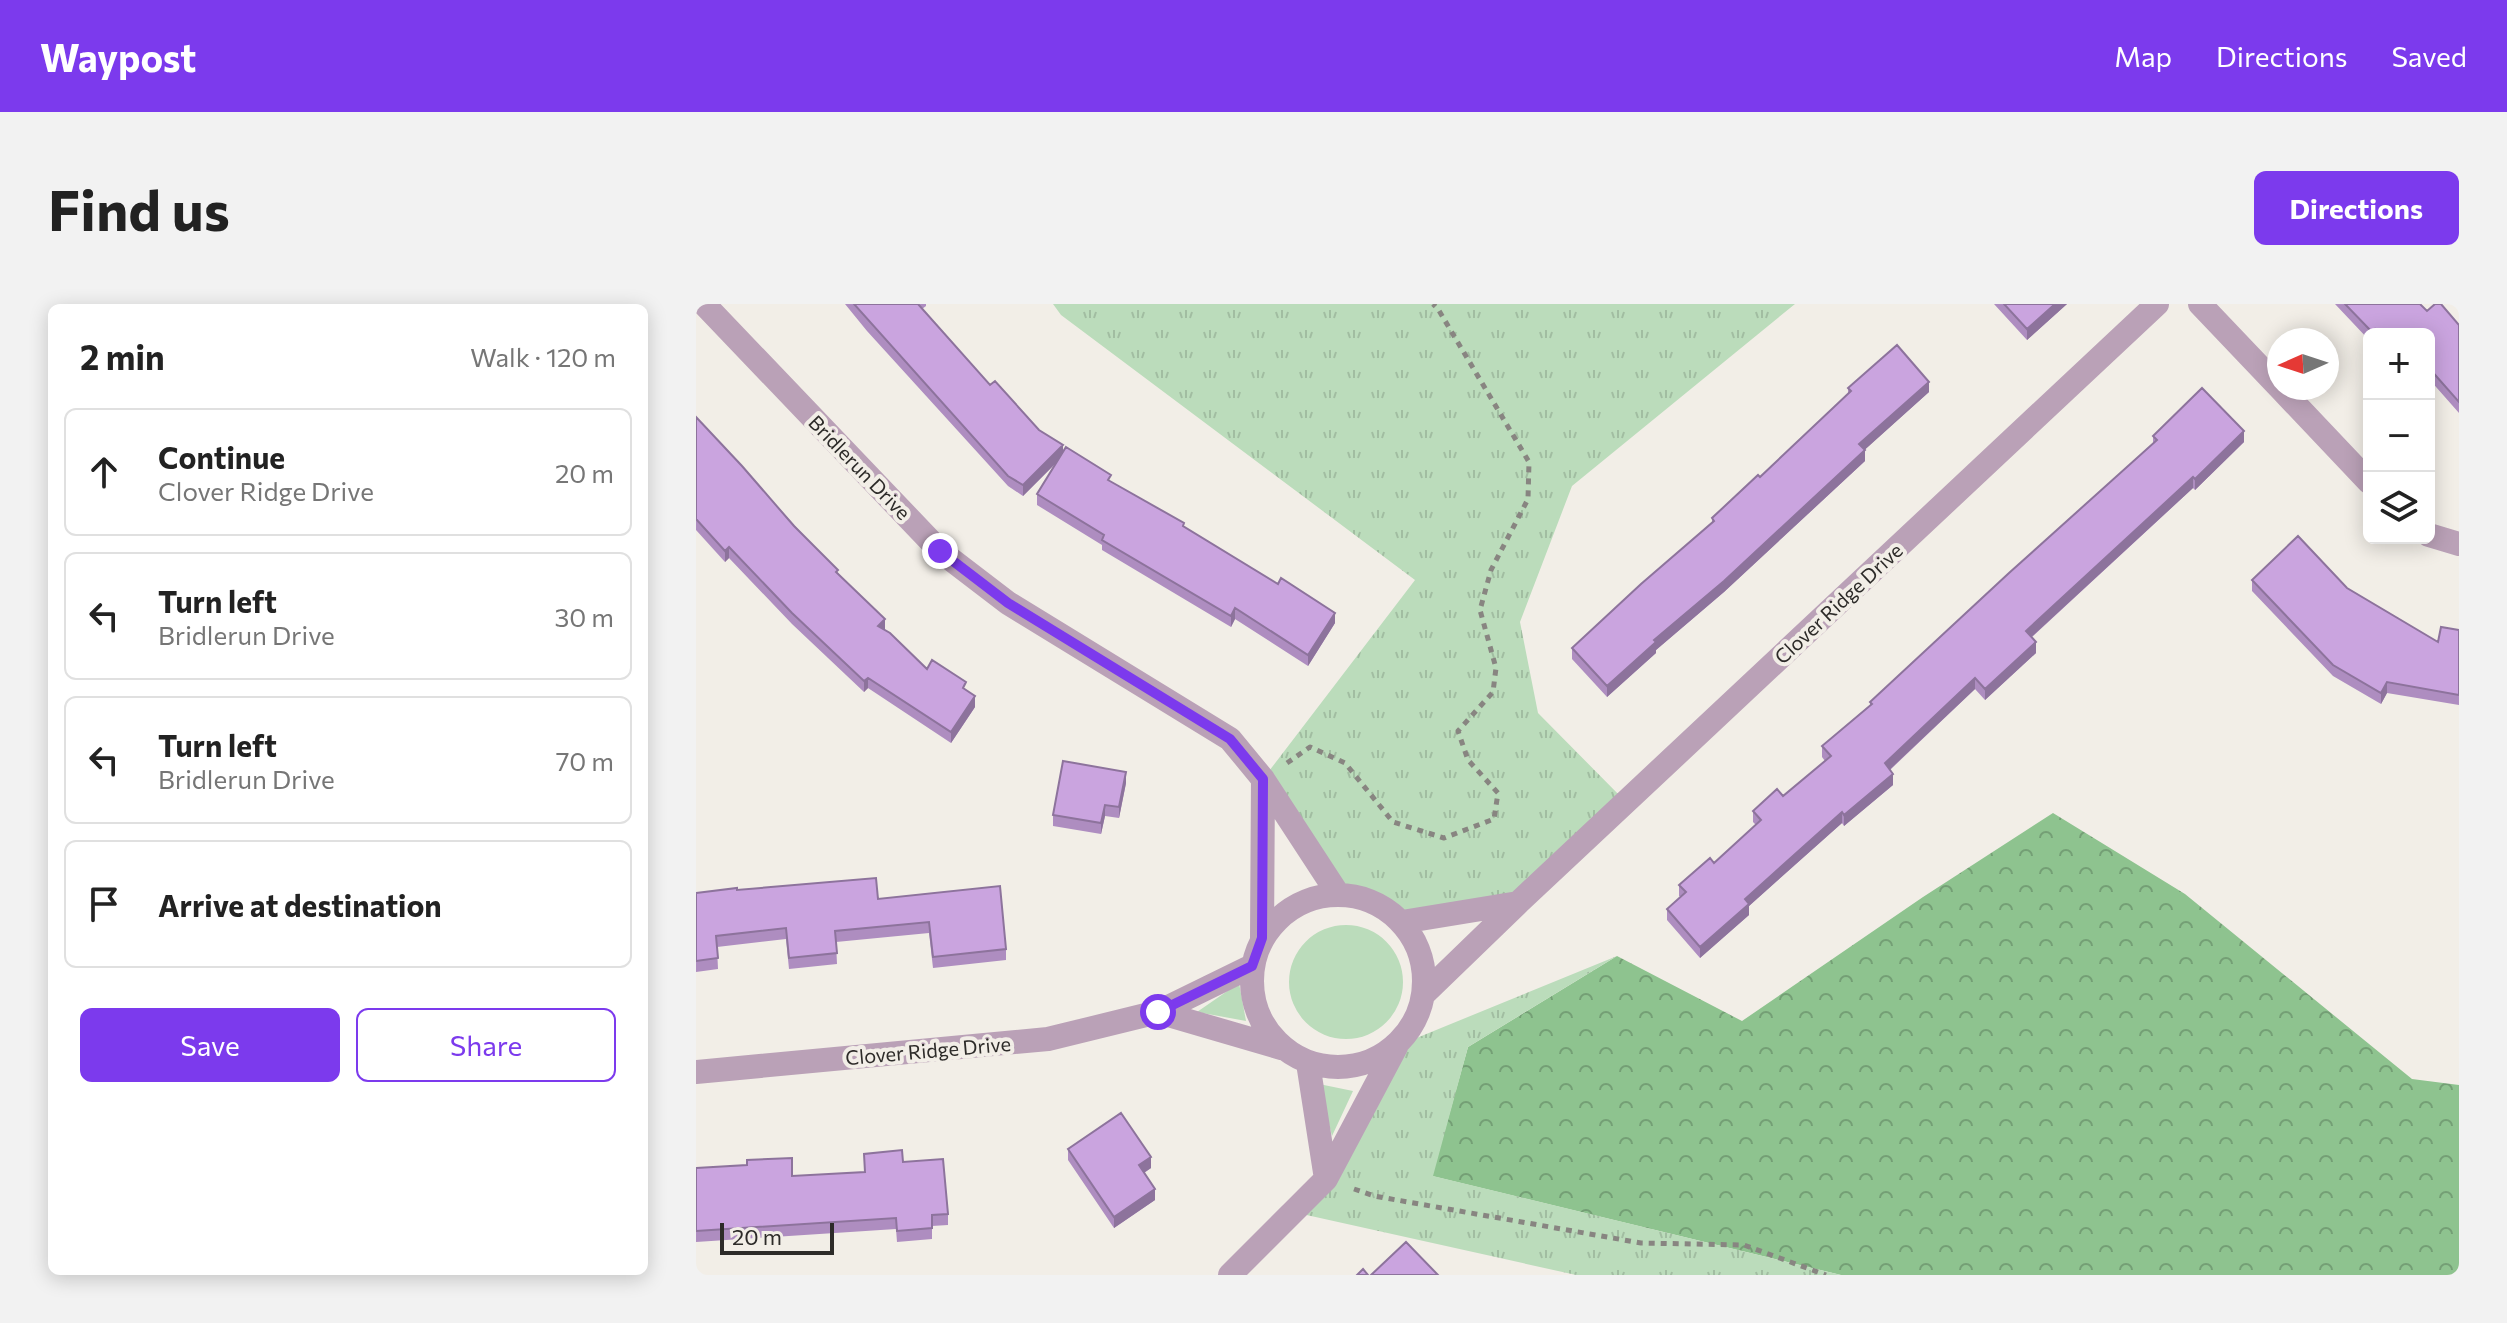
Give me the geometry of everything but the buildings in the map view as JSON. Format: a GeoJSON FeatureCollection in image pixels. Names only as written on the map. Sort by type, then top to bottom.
{"type":"FeatureCollection","features":[{"type":"Feature","properties":{"kind":"street","name":"Bridlerun Drive"},"geometry":{"type":"LineString","coordinates":[[704,304],[940,551],[1008,603],[1230,739],[1263,779],[1338,894]]}},
{"type":"Feature","properties":{"kind":"street","name":"Clover Ridge Drive"},"geometry":{"type":"LineString","coordinates":[[1158,1012],[1281,1048],[1308,1063],[1341,1069],[1371,1063],[1397,1046],[1415,1022],[1425,993],[2157,304]]}},
{"type":"Feature","properties":{"kind":"street"},"geometry":{"type":"LineString","coordinates":[[2200,304],[2267,375]]}},
{"type":"Feature","properties":{"kind":"street"},"geometry":{"type":"LineString","coordinates":[[2290,400],[2363,476]]}},
{"type":"Feature","properties":{"kind":"street"},"geometry":{"type":"LineString","coordinates":[[2435,537],[2459,544]]}},
{"type":"Feature","properties":{"kind":"street"},"geometry":{"type":"LineString","coordinates":[[1262,938],[1263,779]]}},
{"type":"Feature","properties":{"kind":"street","name":"Clover Ridge Drive"},"geometry":{"type":"LineString","coordinates":[[1281,1048],[1262,1025],[1252,996],[1252,966],[1262,938],[1282,914],[1308,899],[1338,894],[1377,903],[1402,922]]}},
{"type":"Feature","properties":{"kind":"street"},"geometry":{"type":"LineString","coordinates":[[1425,993],[1425,977],[1418,947],[1402,922],[1518,903]]}},
{"type":"Feature","properties":{"kind":"street","name":"Clover Ridge Drive"},"geometry":{"type":"LineString","coordinates":[[696,1072],[1048,1039],[1158,1012],[1252,966]]}},
{"type":"Feature","properties":{"kind":"street"},"geometry":{"type":"LineString","coordinates":[[1230,1275],[1326,1179],[1397,1046]]}},
{"type":"Feature","properties":{"kind":"street"},"geometry":{"type":"LineString","coordinates":[[1308,1063],[1326,1179]]}},
{"type":"Feature","properties":{"kind":"path"},"geometry":{"type":"LineString","coordinates":[[1263,779],[1310,747],[1345,763],[1393,822],[1444,838],[1494,819],[1498,793],[1468,760],[1458,731],[1493,692],[1496,668],[1480,610],[1491,570],[1528,499],[1529,462],[1438,306]]}},
{"type":"Feature","properties":{"kind":"path"},"geometry":{"type":"LineString","coordinates":[[1326,1179],[1374,1196],[1641,1243],[1744,1245],[1826,1275]]}},
{"type":"Feature","properties":{"kind":"green space"},"geometry":{"type":"Polygon","coordinates":[[[1053,304],[1795,304],[1572,486],[1520,622],[1538,713],[1626,802],[1518,903],[1402,922],[1377,903],[1338,894],[1263,779],[1415,580],[1061,315],[1053,304]]]}},
{"type":"Feature","properties":{"kind":"green space"},"geometry":{"type":"Polygon","coordinates":[[[2053,813],[2185,894],[2412,1079],[2459,1085],[2459,1275],[1841,1275],[1432,1176],[1468,1047],[1617,956],[1742,1021],[1923,897],[2053,813]]]}},
{"type":"Feature","properties":{"kind":"green space"},"geometry":{"type":"Polygon","coordinates":[[[1346,925],[1378,934],[1394,950],[1403,982],[1394,1014],[1378,1030],[1346,1039],[1314,1030],[1298,1014],[1289,982],[1298,950],[1314,934],[1346,925]]]}},
{"type":"Feature","properties":{"kind":"green space"},"geometry":{"type":"Polygon","coordinates":[[[1617,956],[1468,1047],[1433,1176],[1841,1275],[1576,1275],[1293,1212],[1397,1046],[1617,956]]]}},
{"type":"Feature","properties":{"kind":"green space"},"geometry":{"type":"Polygon","coordinates":[[[1239,983],[1246,1021],[1197,1012],[1239,983]]]}},
{"type":"Feature","properties":{"kind":"green space"},"geometry":{"type":"Polygon","coordinates":[[[1319,1084],[1353,1091],[1332,1136],[1319,1084]]]}},
{"type":"Feature","properties":{"kind":"route"},"geometry":{"type":"LineString","coordinates":[[940,551],[1008,603],[1230,739],[1263,779],[1262,938],[1252,966],[1158,1012]]}}]}
